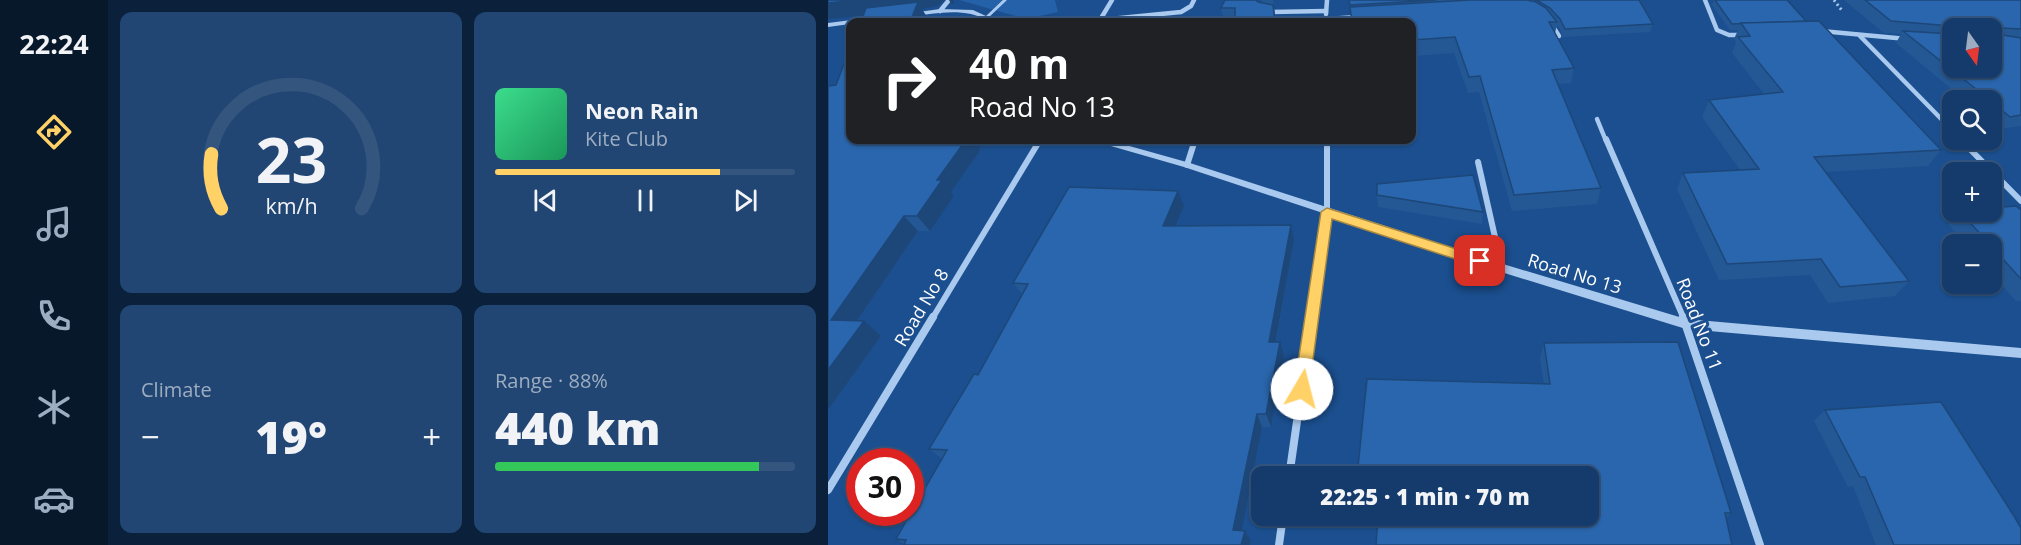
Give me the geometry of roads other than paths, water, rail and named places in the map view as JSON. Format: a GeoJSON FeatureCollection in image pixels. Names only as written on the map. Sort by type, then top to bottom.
{"type":"FeatureCollection","features":[{"type":"Feature","properties":{"kind":"street"},"geometry":{"type":"LineString","coordinates":[[940,11],[949,0]]}},
{"type":"Feature","properties":{"kind":"street"},"geometry":{"type":"LineString","coordinates":[[1101,18],[1112,0]]}},
{"type":"Feature","properties":{"kind":"street"},"geometry":{"type":"LineString","coordinates":[[1120,18],[1181,12],[1191,6],[1194,0]]}},
{"type":"Feature","properties":{"kind":"street"},"geometry":{"type":"LineString","coordinates":[[1326,18],[1327,0]]}},
{"type":"Feature","properties":{"kind":"street"},"geometry":{"type":"LineString","coordinates":[[1705,0],[1717,30],[1729,35],[1750,34]]}},
{"type":"Feature","properties":{"kind":"street"},"geometry":{"type":"LineString","coordinates":[[1262,10],[1272,13],[1326,11]]}},
{"type":"Feature","properties":{"kind":"street"},"geometry":{"type":"LineString","coordinates":[[906,15],[940,11],[973,12],[986,18]]}},
{"type":"Feature","properties":{"kind":"street"},"geometry":{"type":"LineString","coordinates":[[1352,18],[1360,17]]}},
{"type":"Feature","properties":{"kind":"street"},"geometry":{"type":"LineString","coordinates":[[1550,22],[1558,36]]}},
{"type":"Feature","properties":{"kind":"street"},"geometry":{"type":"LineString","coordinates":[[828,25],[846,23]]}},
{"type":"Feature","properties":{"kind":"street"},"geometry":{"type":"LineString","coordinates":[[1814,31],[1918,39]]}},
{"type":"Feature","properties":{"kind":"street"},"geometry":{"type":"LineString","coordinates":[[1859,36],[1942,120]]}},
{"type":"Feature","properties":{"kind":"street","name":"Road No 11"},"geometry":{"type":"LineString","coordinates":[[1597,119],[1686,324],[1760,545]]}},
{"type":"Feature","properties":{"kind":"street","name":"Road No 8"},"geometry":{"type":"LineString","coordinates":[[828,490],[1038,144]]}},
{"type":"Feature","properties":{"kind":"street","name":"Road No 13"},"geometry":{"type":"LineString","coordinates":[[1114,144],[1686,324],[2021,353]]}},
{"type":"Feature","properties":{"kind":"street"},"geometry":{"type":"LineString","coordinates":[[1186,165],[1194,144]]}},
{"type":"Feature","properties":{"kind":"street"},"geometry":{"type":"LineString","coordinates":[[1291,466],[1327,212],[1326,144]]}},
{"type":"Feature","properties":{"kind":"street"},"geometry":{"type":"LineString","coordinates":[[1971,150],[2021,201]]}},
{"type":"Feature","properties":{"kind":"street"},"geometry":{"type":"LineString","coordinates":[[1478,162],[1502,268]]}},
{"type":"Feature","properties":{"kind":"street"},"geometry":{"type":"LineString","coordinates":[[1279,545],[1282,526]]}},
{"type":"Feature","properties":{"kind":"lane"},"geometry":{"type":"LineString","coordinates":[[986,18],[1005,0]]}}]}
